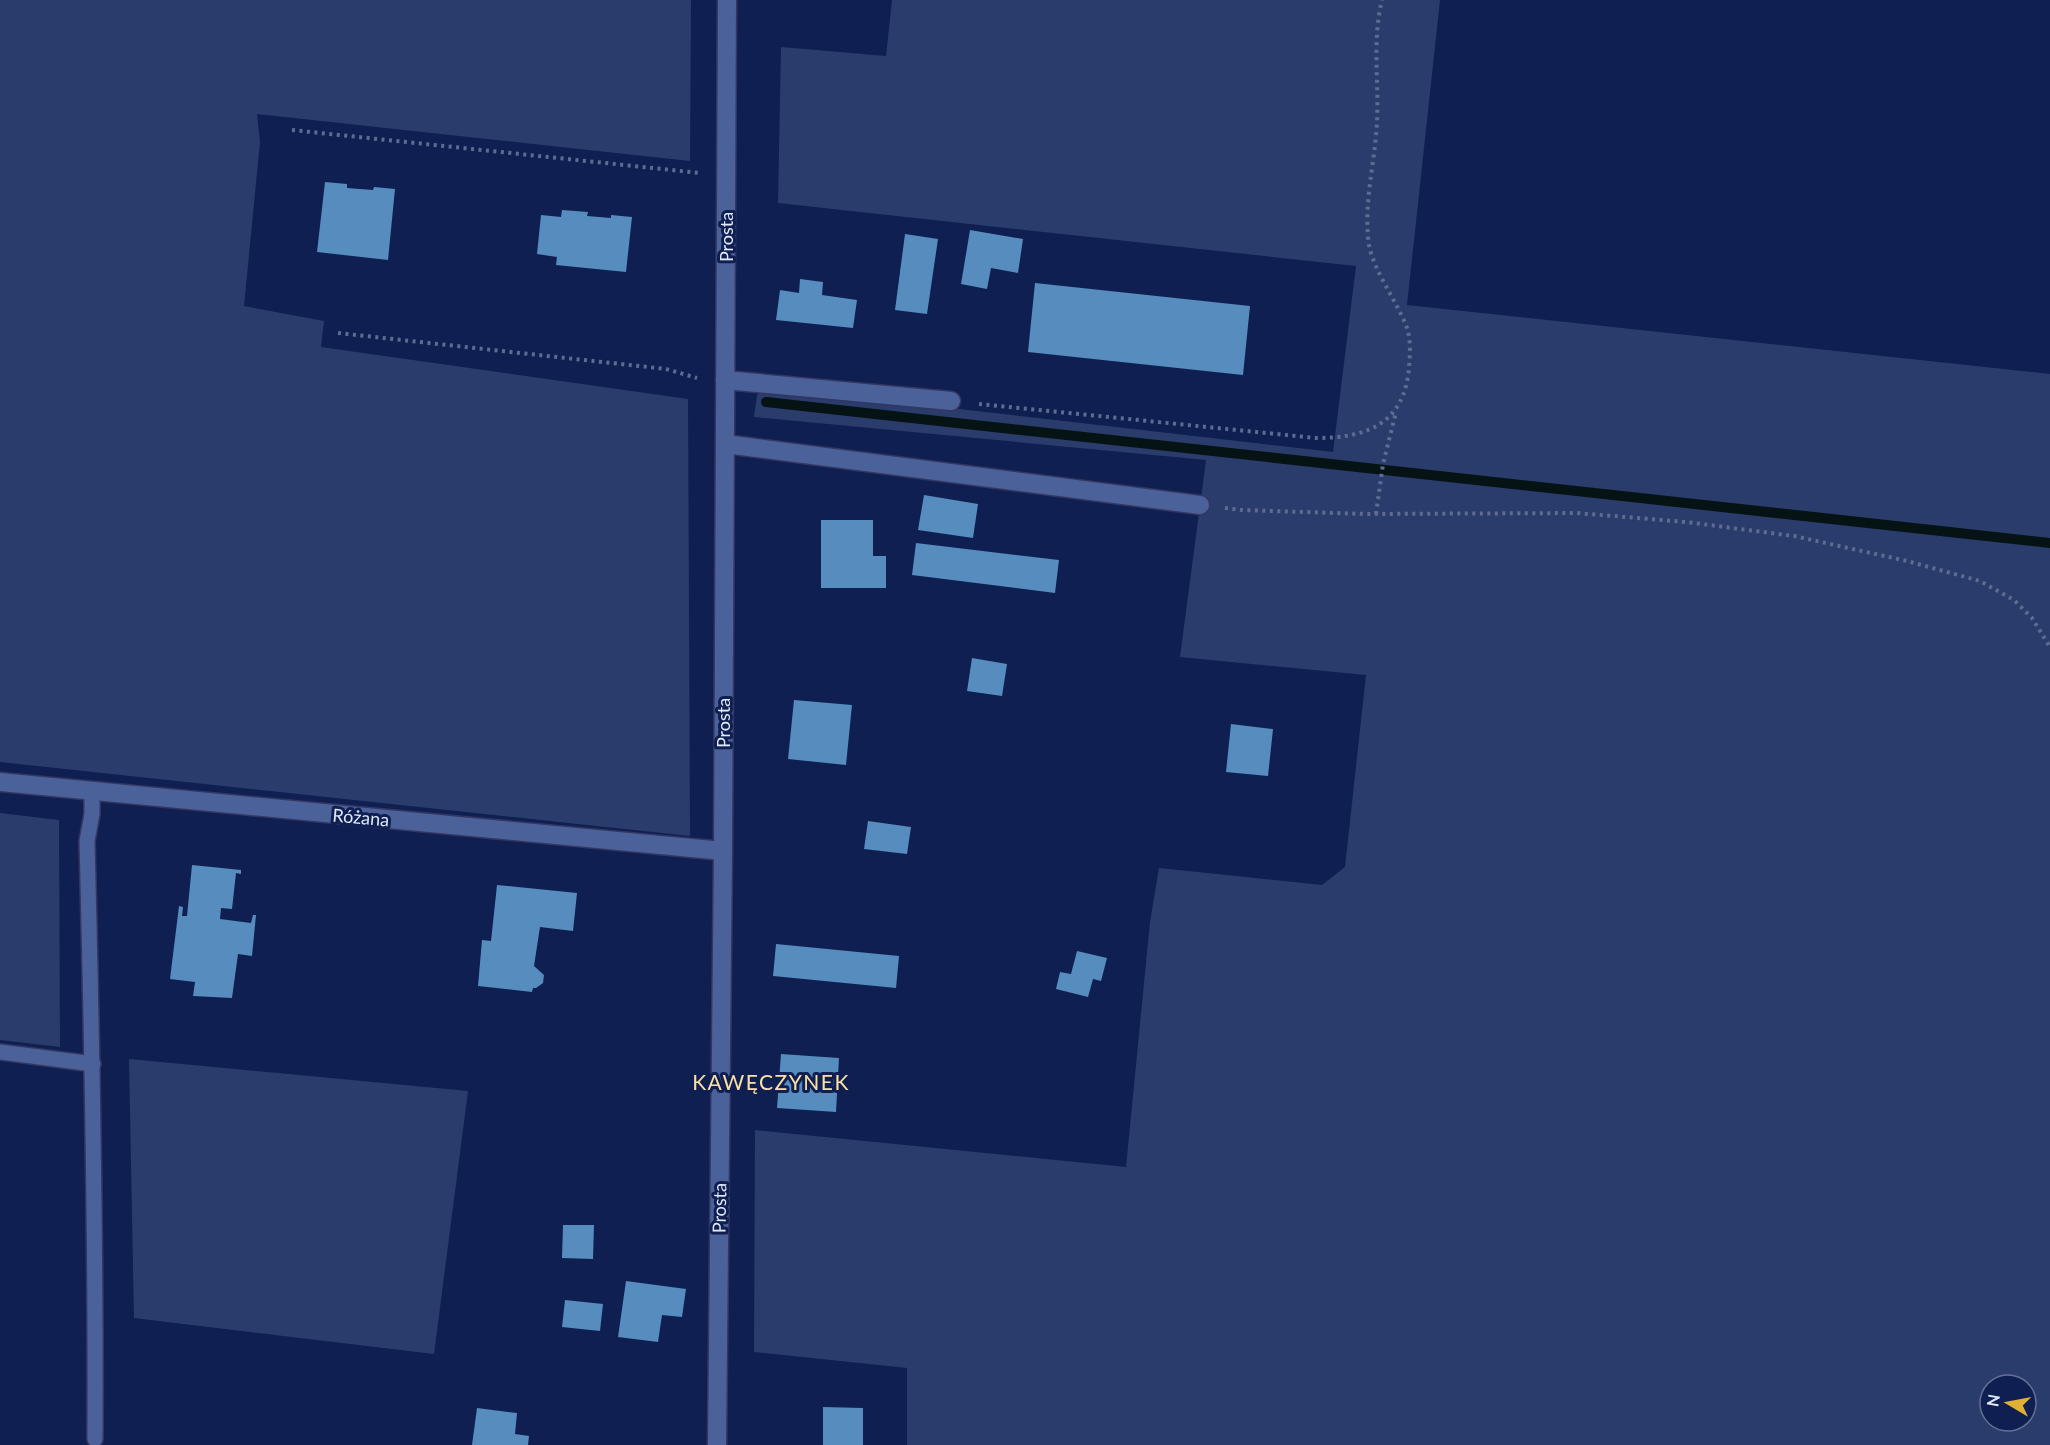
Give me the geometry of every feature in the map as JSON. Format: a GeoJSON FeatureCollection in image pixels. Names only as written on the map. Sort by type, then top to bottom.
{"type":"FeatureCollection","features":[{"type":"Feature","properties":{"kind":"street","name":"Prosta"},"geometry":{"type":"LineString","coordinates":[[717,1445],[723,850],[727,0]]}},
{"type":"Feature","properties":{"kind":"street"},"geometry":{"type":"LineString","coordinates":[[725,380],[951,401]]}},
{"type":"Feature","properties":{"kind":"street"},"geometry":{"type":"LineString","coordinates":[[725,444],[1200,505]]}},
{"type":"Feature","properties":{"kind":"street","name":"Różana"},"geometry":{"type":"LineString","coordinates":[[0,782],[723,850]]}},
{"type":"Feature","properties":{"kind":"lane"},"geometry":{"type":"LineString","coordinates":[[92,792],[92,814],[87,841],[93,1064],[95,1439]]}},
{"type":"Feature","properties":{"kind":"lane"},"geometry":{"type":"LineString","coordinates":[[0,1052],[93,1064]]}},
{"type":"Feature","properties":{"kind":"path"},"geometry":{"type":"LineString","coordinates":[[951,401],[1316,438],[1342,438],[1369,430],[1391,417],[1401,401],[1408,379],[1410,355],[1408,331],[1370,248],[1367,221],[1377,124],[1376,39],[1383,0]]}},
{"type":"Feature","properties":{"kind":"path"},"geometry":{"type":"LineString","coordinates":[[292,130],[726,176]]}},
{"type":"Feature","properties":{"kind":"path"},"geometry":{"type":"LineString","coordinates":[[338,333],[666,369],[702,379],[725,380]]}},
{"type":"Feature","properties":{"kind":"path"},"geometry":{"type":"LineString","coordinates":[[1376,514],[1378,489],[1397,408]]}},
{"type":"Feature","properties":{"kind":"path"},"geometry":{"type":"LineString","coordinates":[[1200,505],[1241,510],[1376,514],[1577,513],[1686,522],[1794,536],[1907,561],[1980,581],[2014,600],[2032,618],[2050,647]]}},
{"type":"Feature","properties":{"kind":"shaded area"},"geometry":{"type":"Polygon","coordinates":[[[0,0],[691,0],[690,161],[257,114],[260,142],[244,306],[324,321],[321,347],[688,399],[690,836],[0,762],[0,0]]]}},
{"type":"Feature","properties":{"kind":"shaded area"},"geometry":{"type":"Polygon","coordinates":[[[892,0],[1440,0],[1407,305],[2050,374],[2050,1445],[907,1445],[907,1368],[754,1352],[755,1130],[1126,1167],[1150,922],[1159,868],[1322,885],[1345,867],[1366,675],[1180,657],[1206,460],[754,417],[757,395],[768,387],[1333,452],[1356,266],[778,203],[781,47],[886,56],[892,0]]]}},
{"type":"Feature","properties":{"kind":"shaded area"},"geometry":{"type":"Polygon","coordinates":[[[0,813],[59,820],[60,1047],[0,1040],[0,813]]]}},
{"type":"Feature","properties":{"kind":"shaded area"},"geometry":{"type":"Polygon","coordinates":[[[129,1059],[468,1091],[434,1354],[134,1318],[129,1059]]]}},
{"type":"Feature","properties":{"kind":"building"},"geometry":{"type":"Polygon","coordinates":[[[325,182],[347,184],[347,188],[395,189],[388,260],[317,252],[325,182]]]}},
{"type":"Feature","properties":{"kind":"building"},"geometry":{"type":"Polygon","coordinates":[[[562,210],[588,212],[587,216],[632,217],[626,272],[556,265],[557,257],[537,254],[541,215],[561,217],[562,210]]]}},
{"type":"Feature","properties":{"kind":"building"},"geometry":{"type":"Polygon","coordinates":[[[970,230],[1023,239],[1018,273],[991,268],[987,289],[961,284],[970,230]]]}},
{"type":"Feature","properties":{"kind":"building"},"geometry":{"type":"Polygon","coordinates":[[[905,234],[938,239],[927,314],[895,310],[905,234]]]}},
{"type":"Feature","properties":{"kind":"building"},"geometry":{"type":"Polygon","coordinates":[[[800,279],[823,282],[822,295],[857,300],[853,328],[776,320],[780,290],[799,293],[800,279]]]}},
{"type":"Feature","properties":{"kind":"building"},"geometry":{"type":"Polygon","coordinates":[[[1035,283],[1250,306],[1243,375],[1028,352],[1035,283]]]}},
{"type":"Feature","properties":{"kind":"building"},"geometry":{"type":"Polygon","coordinates":[[[924,495],[978,504],[973,538],[918,530],[924,495]]]}},
{"type":"Feature","properties":{"kind":"building"},"geometry":{"type":"Polygon","coordinates":[[[821,520],[873,520],[873,556],[886,556],[886,588],[821,588],[821,520]]]}},
{"type":"Feature","properties":{"kind":"building"},"geometry":{"type":"Polygon","coordinates":[[[916,543],[1059,560],[1055,593],[912,575],[916,543]]]}},
{"type":"Feature","properties":{"kind":"building"},"geometry":{"type":"Polygon","coordinates":[[[972,658],[1007,664],[1002,696],[967,691],[972,658]]]}},
{"type":"Feature","properties":{"kind":"building"},"geometry":{"type":"Polygon","coordinates":[[[794,700],[852,705],[846,765],[788,759],[794,700]]]}},
{"type":"Feature","properties":{"kind":"building"},"geometry":{"type":"Polygon","coordinates":[[[1231,724],[1273,729],[1268,776],[1226,772],[1231,724]]]}},
{"type":"Feature","properties":{"kind":"building"},"geometry":{"type":"Polygon","coordinates":[[[868,821],[911,827],[907,854],[864,849],[868,821]]]}},
{"type":"Feature","properties":{"kind":"building"},"geometry":{"type":"Polygon","coordinates":[[[192,865],[241,870],[241,874],[236,873],[232,909],[221,908],[220,919],[251,923],[253,915],[256,915],[252,956],[238,954],[232,998],[193,996],[195,982],[170,979],[179,906],[183,907],[182,916],[187,916],[192,865]]]}},
{"type":"Feature","properties":{"kind":"building"},"geometry":{"type":"Polygon","coordinates":[[[497,885],[577,893],[573,931],[540,927],[534,966],[544,975],[543,983],[533,988],[532,992],[478,986],[482,940],[491,941],[497,885]]]}},
{"type":"Feature","properties":{"kind":"building"},"geometry":{"type":"Polygon","coordinates":[[[776,944],[899,956],[896,988],[773,976],[776,944]]]}},
{"type":"Feature","properties":{"kind":"building"},"geometry":{"type":"Polygon","coordinates":[[[1077,951],[1107,958],[1101,981],[1093,979],[1088,997],[1056,989],[1060,972],[1071,974],[1077,951]]]}},
{"type":"Feature","properties":{"kind":"building"},"geometry":{"type":"Polygon","coordinates":[[[781,1054],[839,1058],[836,1112],[777,1108],[781,1054]]]}},
{"type":"Feature","properties":{"kind":"building"},"geometry":{"type":"Polygon","coordinates":[[[563,1225],[594,1225],[593,1259],[562,1258],[563,1225]]]}},
{"type":"Feature","properties":{"kind":"building"},"geometry":{"type":"Polygon","coordinates":[[[626,1281],[686,1289],[682,1317],[662,1315],[658,1342],[618,1337],[626,1281]]]}},
{"type":"Feature","properties":{"kind":"building"},"geometry":{"type":"Polygon","coordinates":[[[565,1300],[603,1304],[600,1331],[562,1327],[565,1300]]]}},
{"type":"Feature","properties":{"kind":"building"},"geometry":{"type":"Polygon","coordinates":[[[823,1407],[863,1408],[863,1445],[823,1445],[823,1407]]]}},
{"type":"Feature","properties":{"kind":"building"},"geometry":{"type":"Polygon","coordinates":[[[477,1408],[517,1413],[515,1434],[529,1436],[528,1445],[472,1445],[477,1408]]]}},
{"type":"Feature","properties":{"kind":"waterway"},"geometry":{"type":"LineString","coordinates":[[766,402],[2050,543]]}},
{"type":"Feature","properties":{"kind":"district","name":"KAWĘCZYNEK"},"geometry":{"type":"Point","coordinates":[771,1081]}}]}
